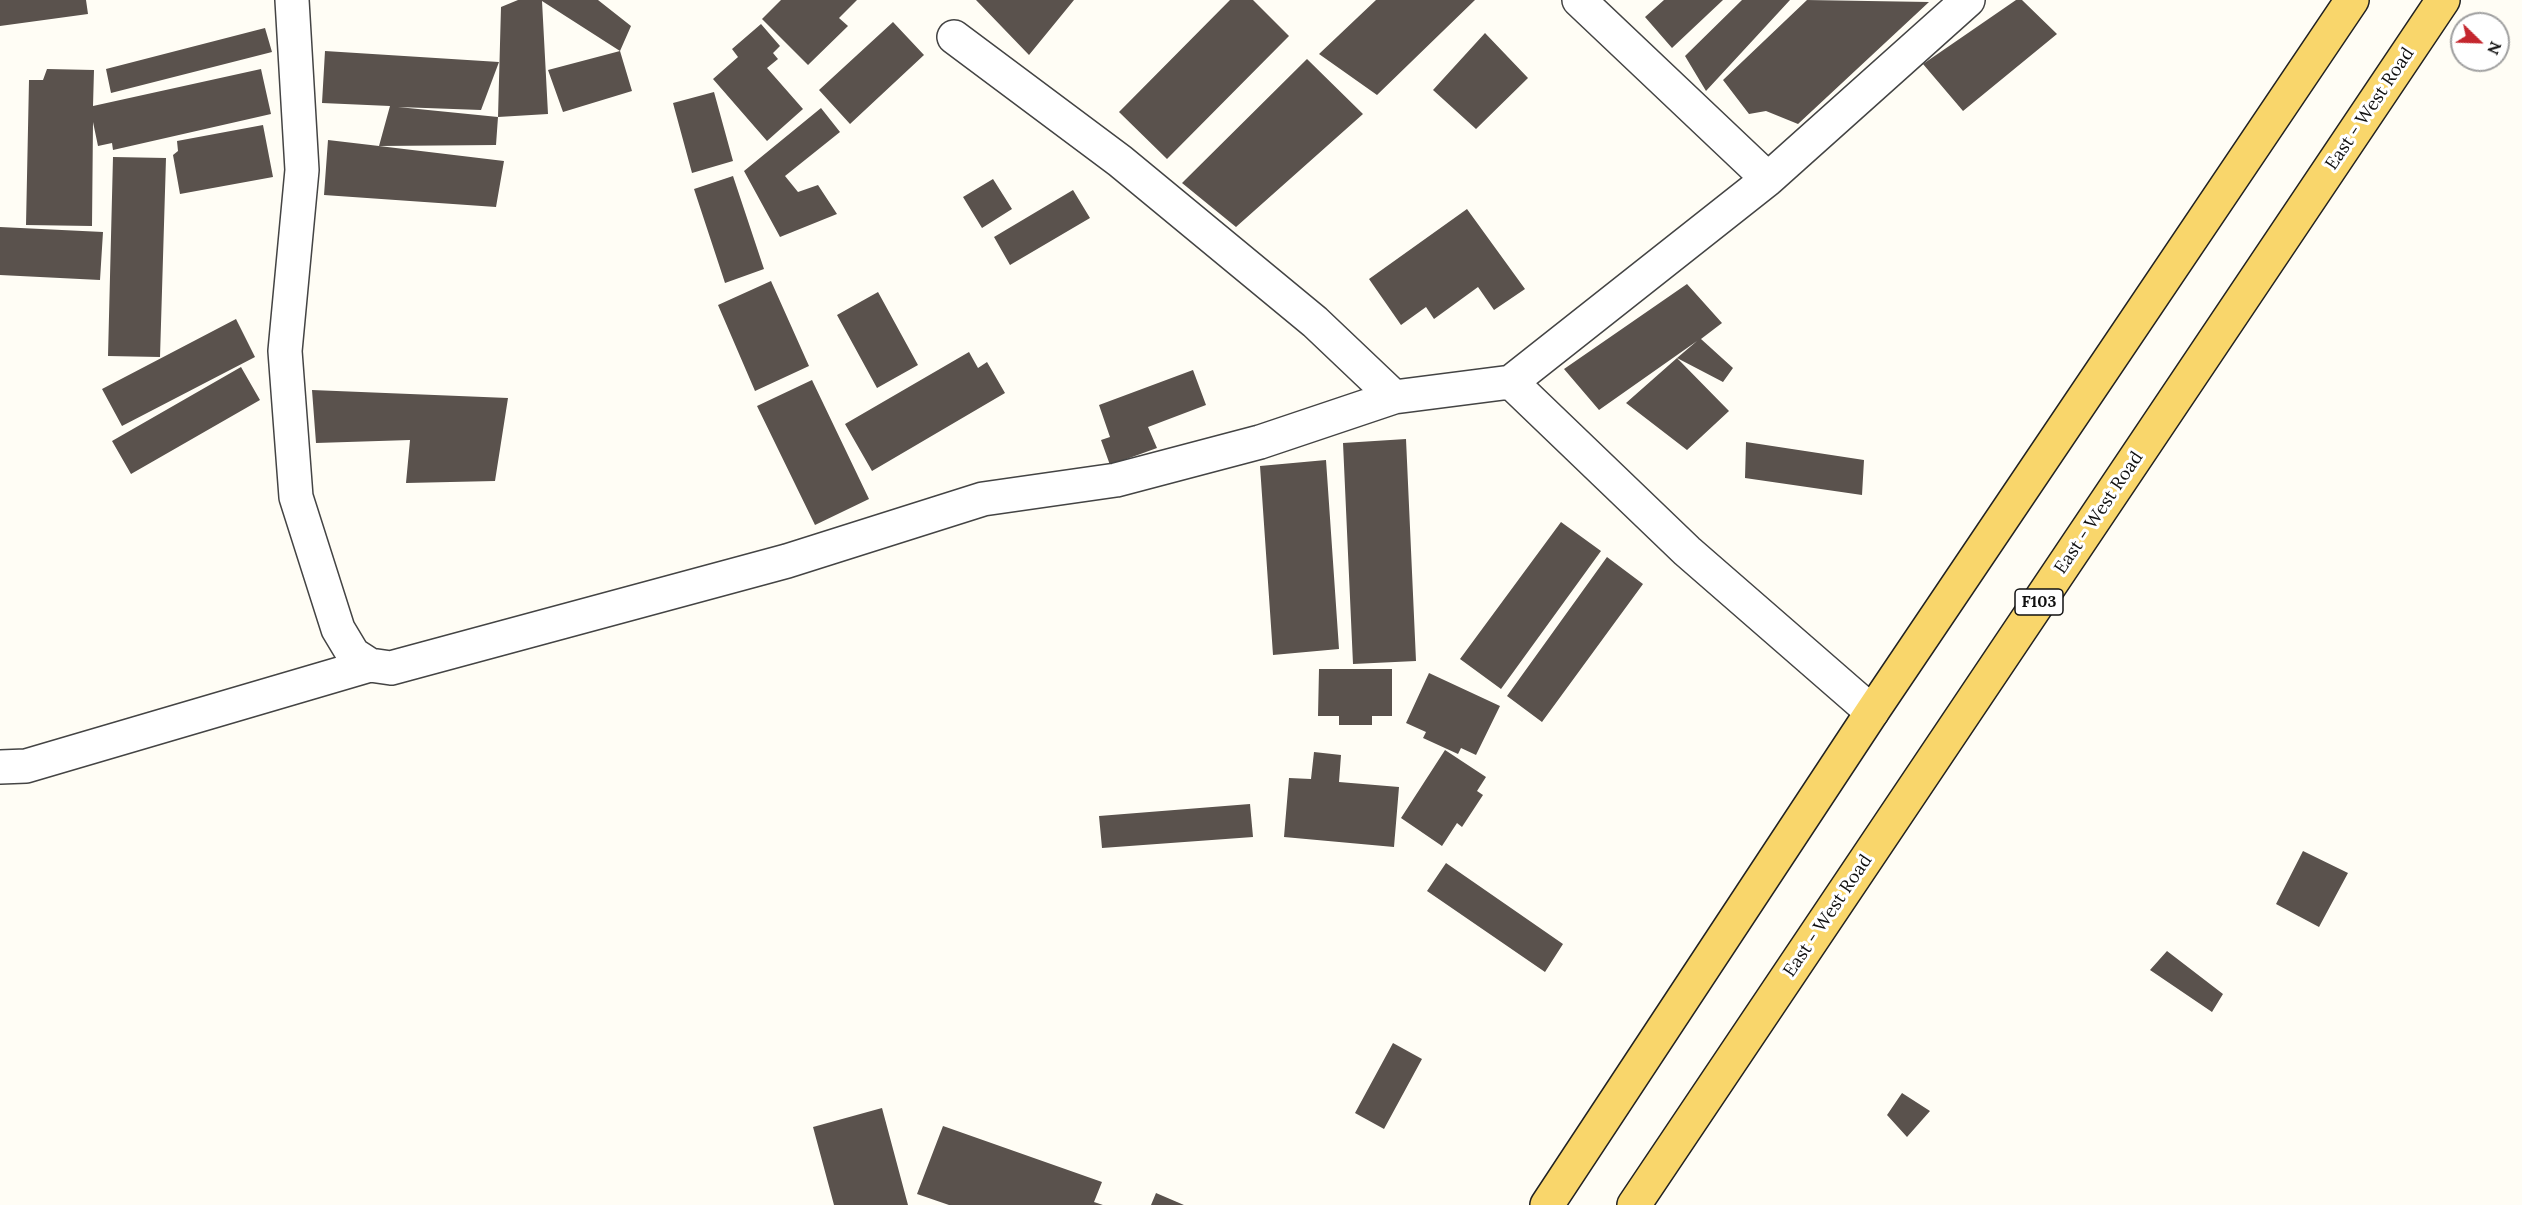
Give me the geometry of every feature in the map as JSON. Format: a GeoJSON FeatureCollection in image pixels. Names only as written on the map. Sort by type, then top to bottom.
{"type":"FeatureCollection","features":[{"type":"Feature","properties":{"kind":"main road"},"geometry":{"type":"LineString","coordinates":[[1547,1205],[1872,712],[2352,0]]}},
{"type":"Feature","properties":{"kind":"main road","name":"East - West Road"},"geometry":{"type":"LineString","coordinates":[[1634,1205],[2443,0]]}},
{"type":"Feature","properties":{"kind":"street"},"geometry":{"type":"LineString","coordinates":[[292,0],[302,170],[285,351],[296,498],[338,629],[353,654],[370,665]]}},
{"type":"Feature","properties":{"kind":"street"},"geometry":{"type":"LineString","coordinates":[[1579,0],[1768,179]]}},
{"type":"Feature","properties":{"kind":"street"},"geometry":{"type":"LineString","coordinates":[[0,767],[26,766],[370,665],[391,668],[414,663],[787,561],[983,499],[1116,480],[1260,442],[1394,397],[1511,382],[1768,179],[1968,0]]}},
{"type":"Feature","properties":{"kind":"street"},"geometry":{"type":"LineString","coordinates":[[954,37],[1120,161],[1315,322],[1394,397]]}},
{"type":"Feature","properties":{"kind":"street"},"geometry":{"type":"LineString","coordinates":[[1511,382],[1687,551],[1872,712]]}},
{"type":"Feature","properties":{"kind":"building"},"geometry":{"type":"Polygon","coordinates":[[[0,0],[86,0],[88,14],[0,26],[0,0]]]}},
{"type":"Feature","properties":{"kind":"building"},"geometry":{"type":"Polygon","coordinates":[[[518,0],[598,0],[631,26],[620,51],[542,1],[548,114],[498,117],[501,7],[518,0]]]}},
{"type":"Feature","properties":{"kind":"building"},"geometry":{"type":"Polygon","coordinates":[[[781,0],[857,0],[839,18],[848,26],[808,65],[762,19],[781,0]]]}},
{"type":"Feature","properties":{"kind":"building"},"geometry":{"type":"Polygon","coordinates":[[[976,0],[1074,0],[1029,55],[976,0]]]}},
{"type":"Feature","properties":{"kind":"building"},"geometry":{"type":"Polygon","coordinates":[[[1230,0],[1253,0],[1289,36],[1167,159],[1119,112],[1230,0]]]}},
{"type":"Feature","properties":{"kind":"building"},"geometry":{"type":"Polygon","coordinates":[[[1376,0],[1475,0],[1377,95],[1319,54],[1376,0]]]}},
{"type":"Feature","properties":{"kind":"building"},"geometry":{"type":"Polygon","coordinates":[[[1664,0],[1723,0],[1672,48],[1645,17],[1664,0]]]}},
{"type":"Feature","properties":{"kind":"building"},"geometry":{"type":"Polygon","coordinates":[[[1742,0],[1790,0],[1706,91],[1685,56],[1742,0]]]}},
{"type":"Feature","properties":{"kind":"building"},"geometry":{"type":"Polygon","coordinates":[[[1807,0],[1929,2],[1798,124],[1766,111],[1749,114],[1723,80],[1807,0]]]}},
{"type":"Feature","properties":{"kind":"building"},"geometry":{"type":"Polygon","coordinates":[[[2016,0],[2022,0],[2057,34],[1963,111],[1923,64],[2016,0]]]}},
{"type":"Feature","properties":{"kind":"building"},"geometry":{"type":"Polygon","coordinates":[[[893,22],[924,55],[850,124],[819,90],[893,22]]]}},
{"type":"Feature","properties":{"kind":"building"},"geometry":{"type":"Polygon","coordinates":[[[761,24],[780,46],[773,53],[778,59],[767,68],[803,109],[767,141],[713,79],[738,57],[732,49],[761,24]]]}},
{"type":"Feature","properties":{"kind":"building"},"geometry":{"type":"Polygon","coordinates":[[[265,28],[272,52],[111,93],[106,69],[265,28]]]}},
{"type":"Feature","properties":{"kind":"building"},"geometry":{"type":"Polygon","coordinates":[[[1485,33],[1528,78],[1476,129],[1433,90],[1485,33]]]}},
{"type":"Feature","properties":{"kind":"building"},"geometry":{"type":"Polygon","coordinates":[[[325,51],[499,62],[481,110],[398,107],[498,117],[496,145],[379,146],[390,106],[322,103],[325,51]]]}},
{"type":"Feature","properties":{"kind":"building"},"geometry":{"type":"Polygon","coordinates":[[[620,51],[632,91],[563,112],[548,70],[620,51]]]}},
{"type":"Feature","properties":{"kind":"building"},"geometry":{"type":"Polygon","coordinates":[[[1307,59],[1363,114],[1236,227],[1182,183],[1307,59]]]}},
{"type":"Feature","properties":{"kind":"building"},"geometry":{"type":"Polygon","coordinates":[[[47,69],[94,70],[93,106],[261,69],[271,114],[113,150],[112,143],[98,146],[93,122],[92,226],[26,225],[29,80],[43,80],[47,69]]]}},
{"type":"Feature","properties":{"kind":"building"},"geometry":{"type":"Polygon","coordinates":[[[714,92],[733,161],[692,173],[673,103],[714,92]]]}},
{"type":"Feature","properties":{"kind":"building"},"geometry":{"type":"Polygon","coordinates":[[[821,108],[840,132],[785,176],[798,192],[818,185],[837,214],[780,237],[744,171],[821,108]]]}},
{"type":"Feature","properties":{"kind":"building"},"geometry":{"type":"Polygon","coordinates":[[[263,125],[273,177],[180,194],[173,155],[178,151],[177,141],[263,125]]]}},
{"type":"Feature","properties":{"kind":"building"},"geometry":{"type":"Polygon","coordinates":[[[328,140],[504,161],[496,207],[324,195],[328,140]]]}},
{"type":"Feature","properties":{"kind":"building"},"geometry":{"type":"Polygon","coordinates":[[[113,157],[166,158],[160,357],[108,356],[113,157]]]}},
{"type":"Feature","properties":{"kind":"building"},"geometry":{"type":"Polygon","coordinates":[[[733,176],[764,269],[725,283],[694,189],[733,176]]]}},
{"type":"Feature","properties":{"kind":"building"},"geometry":{"type":"Polygon","coordinates":[[[993,179],[1012,209],[982,228],[963,197],[993,179]]]}},
{"type":"Feature","properties":{"kind":"building"},"geometry":{"type":"Polygon","coordinates":[[[1073,190],[1090,218],[1010,265],[994,237],[1073,190]]]}},
{"type":"Feature","properties":{"kind":"building"},"geometry":{"type":"Polygon","coordinates":[[[1467,209],[1525,289],[1494,310],[1478,287],[1434,319],[1426,307],[1401,325],[1369,279],[1467,209]]]}},
{"type":"Feature","properties":{"kind":"building"},"geometry":{"type":"Polygon","coordinates":[[[0,227],[103,232],[100,280],[0,275],[0,227]]]}},
{"type":"Feature","properties":{"kind":"building"},"geometry":{"type":"Polygon","coordinates":[[[771,281],[809,366],[755,391],[718,305],[771,281]]]}},
{"type":"Feature","properties":{"kind":"building"},"geometry":{"type":"Polygon","coordinates":[[[1687,284],[1722,323],[1701,339],[1733,368],[1723,382],[1677,358],[1697,341],[1599,410],[1564,369],[1687,284]]]}},
{"type":"Feature","properties":{"kind":"building"},"geometry":{"type":"Polygon","coordinates":[[[878,292],[918,365],[877,388],[837,315],[878,292]]]}},
{"type":"Feature","properties":{"kind":"building"},"geometry":{"type":"Polygon","coordinates":[[[236,319],[255,357],[122,426],[102,389],[236,319]]]}},
{"type":"Feature","properties":{"kind":"building"},"geometry":{"type":"Polygon","coordinates":[[[969,352],[978,368],[987,362],[1005,393],[872,471],[845,424],[969,352]]]}},
{"type":"Feature","properties":{"kind":"building"},"geometry":{"type":"Polygon","coordinates":[[[1677,358],[1729,411],[1687,450],[1626,403],[1677,358]]]}},
{"type":"Feature","properties":{"kind":"building"},"geometry":{"type":"Polygon","coordinates":[[[241,367],[260,400],[131,474],[112,441],[241,367]]]}},
{"type":"Feature","properties":{"kind":"building"},"geometry":{"type":"Polygon","coordinates":[[[1193,370],[1206,405],[1148,427],[1157,448],[1110,465],[1101,440],[1110,437],[1099,405],[1193,370]]]}},
{"type":"Feature","properties":{"kind":"building"},"geometry":{"type":"Polygon","coordinates":[[[812,380],[869,499],[815,525],[757,406],[812,380]]]}},
{"type":"Feature","properties":{"kind":"building"},"geometry":{"type":"Polygon","coordinates":[[[312,390],[508,398],[495,481],[406,483],[410,440],[316,443],[312,390]]]}},
{"type":"Feature","properties":{"kind":"building"},"geometry":{"type":"Polygon","coordinates":[[[1406,439],[1416,661],[1353,664],[1343,443],[1406,439]]]}},
{"type":"Feature","properties":{"kind":"building"},"geometry":{"type":"Polygon","coordinates":[[[1746,442],[1864,460],[1862,495],[1745,478],[1746,442]]]}},
{"type":"Feature","properties":{"kind":"building"},"geometry":{"type":"Polygon","coordinates":[[[1326,460],[1339,649],[1273,655],[1260,466],[1326,460]]]}},
{"type":"Feature","properties":{"kind":"building"},"geometry":{"type":"Polygon","coordinates":[[[1561,522],[1601,551],[1501,689],[1460,659],[1561,522]]]}},
{"type":"Feature","properties":{"kind":"building"},"geometry":{"type":"Polygon","coordinates":[[[1607,557],[1643,584],[1542,722],[1507,696],[1607,557]]]}},
{"type":"Feature","properties":{"kind":"building"},"geometry":{"type":"Polygon","coordinates":[[[1319,669],[1392,669],[1392,716],[1372,716],[1372,725],[1339,725],[1339,716],[1318,716],[1319,669]]]}},
{"type":"Feature","properties":{"kind":"building"},"geometry":{"type":"Polygon","coordinates":[[[1429,673],[1500,706],[1476,755],[1461,748],[1458,754],[1423,738],[1426,732],[1406,723],[1429,673]]]}},
{"type":"Feature","properties":{"kind":"building"},"geometry":{"type":"Polygon","coordinates":[[[1445,750],[1486,777],[1477,791],[1483,795],[1462,827],[1457,823],[1442,846],[1401,818],[1445,750]]]}},
{"type":"Feature","properties":{"kind":"building"},"geometry":{"type":"Polygon","coordinates":[[[1314,752],[1341,755],[1339,782],[1399,787],[1394,847],[1284,837],[1289,778],[1311,779],[1314,752]]]}},
{"type":"Feature","properties":{"kind":"building"},"geometry":{"type":"Polygon","coordinates":[[[1250,804],[1253,837],[1102,848],[1099,816],[1250,804]]]}},
{"type":"Feature","properties":{"kind":"building"},"geometry":{"type":"Polygon","coordinates":[[[2303,851],[2348,873],[2319,927],[2276,904],[2303,851]]]}},
{"type":"Feature","properties":{"kind":"building"},"geometry":{"type":"Polygon","coordinates":[[[1446,863],[1563,944],[1545,972],[1427,891],[1446,863]]]}},
{"type":"Feature","properties":{"kind":"building"},"geometry":{"type":"Polygon","coordinates":[[[2167,951],[2223,994],[2212,1012],[2150,970],[2167,951]]]}},
{"type":"Feature","properties":{"kind":"building"},"geometry":{"type":"Polygon","coordinates":[[[1393,1043],[1422,1059],[1384,1129],[1355,1113],[1393,1043]]]}},
{"type":"Feature","properties":{"kind":"building"},"geometry":{"type":"Polygon","coordinates":[[[1902,1093],[1930,1111],[1907,1137],[1887,1115],[1902,1093]]]}},
{"type":"Feature","properties":{"kind":"building"},"geometry":{"type":"Polygon","coordinates":[[[882,1108],[908,1205],[834,1205],[813,1127],[882,1108]]]}},
{"type":"Feature","properties":{"kind":"building"},"geometry":{"type":"Polygon","coordinates":[[[943,1126],[1102,1182],[1094,1202],[1103,1205],[949,1205],[917,1194],[943,1126]]]}},
{"type":"Feature","properties":{"kind":"building"},"geometry":{"type":"Polygon","coordinates":[[[1156,1193],[1184,1205],[1151,1205],[1156,1193]]]}}]}
